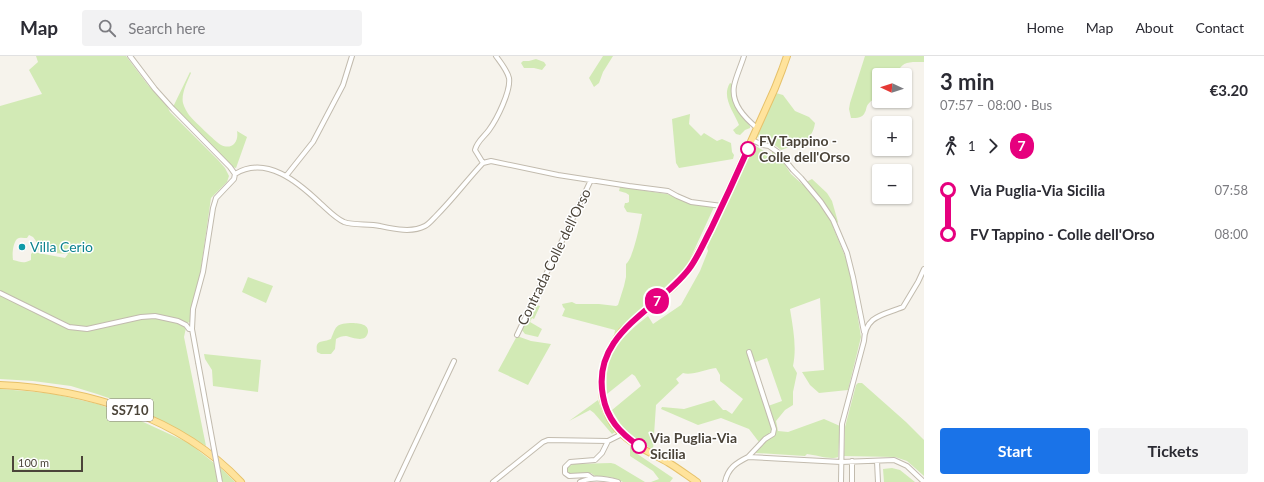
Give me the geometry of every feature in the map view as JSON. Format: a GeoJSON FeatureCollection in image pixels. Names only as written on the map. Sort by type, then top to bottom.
{"type":"FeatureCollection","features":[{"type":"Feature","properties":{"kind":"main road"},"geometry":{"type":"LineString","coordinates":[[697,482],[622,434],[608,414],[604,401],[601,381],[602,369],[611,347],[622,331],[673,287],[689,269],[722,206],[752,140],[787,56]]}},
{"type":"Feature","properties":{"kind":"main road","name":"SS710"},"geometry":{"type":"LineString","coordinates":[[0,385],[29,386],[53,390],[94,399],[125,408],[147,417],[196,444],[209,453],[241,482]]}},
{"type":"Feature","properties":{"kind":"main road"},"geometry":{"type":"LineString","coordinates":[[654,455],[666,466],[691,482]]}},
{"type":"Feature","properties":{"kind":"street"},"geometry":{"type":"LineString","coordinates":[[130,56],[155,89],[230,167],[234,174],[234,180],[216,198],[213,208],[203,272],[193,309],[192,329],[220,482]]}},
{"type":"Feature","properties":{"kind":"street"},"geometry":{"type":"LineString","coordinates":[[286,176],[313,142],[343,85],[352,56]]}},
{"type":"Feature","properties":{"kind":"street"},"geometry":{"type":"LineString","coordinates":[[234,174],[241,170],[252,168],[264,168],[275,171],[286,176],[305,189],[331,213],[344,222],[355,224],[373,224],[394,229],[415,229],[426,226],[483,163],[475,150],[477,144],[489,129],[498,114],[509,83],[508,74],[496,56]]}},
{"type":"Feature","properties":{"kind":"street"},"geometry":{"type":"LineString","coordinates":[[744,56],[736,79],[734,93],[741,113],[757,128]]}},
{"type":"Feature","properties":{"kind":"street"},"geometry":{"type":"LineString","coordinates":[[752,140],[769,146],[779,153],[821,202],[833,220],[847,253],[854,277],[864,332],[864,342],[842,424],[841,482]]}},
{"type":"Feature","properties":{"kind":"street","name":"Contrada Colle dell'Orso"},"geometry":{"type":"LineString","coordinates":[[483,163],[497,161],[528,169],[668,191],[691,202],[722,206]]}},
{"type":"Feature","properties":{"kind":"street","name":"Contrada Colle dell'Orso"},"geometry":{"type":"LineString","coordinates":[[517,335],[591,180]]}},
{"type":"Feature","properties":{"kind":"street"},"geometry":{"type":"LineString","coordinates":[[864,332],[874,319],[884,313],[903,307],[924,269]]}},
{"type":"Feature","properties":{"kind":"street"},"geometry":{"type":"LineString","coordinates":[[0,293],[69,327],[87,329],[141,317],[155,316],[178,321],[186,325],[189,329],[192,329]]}},
{"type":"Feature","properties":{"kind":"street"},"geometry":{"type":"LineString","coordinates":[[725,482],[729,471],[736,463],[748,457],[765,439],[773,434],[774,429],[749,352]]}},
{"type":"Feature","properties":{"kind":"street"},"geometry":{"type":"LineString","coordinates":[[397,482],[454,361]]}},
{"type":"Feature","properties":{"kind":"street"},"geometry":{"type":"LineString","coordinates":[[493,482],[543,442],[548,440],[608,441],[622,434]]}},
{"type":"Feature","properties":{"kind":"street"},"geometry":{"type":"LineString","coordinates":[[592,478],[588,475],[569,476],[565,473],[565,467],[570,462],[595,460],[602,453],[608,441]]}},
{"type":"Feature","properties":{"kind":"street"},"geometry":{"type":"LineString","coordinates":[[748,457],[841,462],[894,460],[907,466],[924,482]]}},
{"type":"Feature","properties":{"kind":"street"},"geometry":{"type":"LineString","coordinates":[[877,461],[878,482]]}},
{"type":"Feature","properties":{"kind":"street"},"geometry":{"type":"LineString","coordinates":[[852,462],[852,482]]}},
{"type":"Feature","properties":{"kind":"street"},"geometry":{"type":"LineString","coordinates":[[580,482],[592,478],[607,479],[618,482]]}},
{"type":"Feature","properties":{"kind":"green space"},"geometry":{"type":"Polygon","coordinates":[[[36,56],[126,56],[148,85],[166,104],[170,112],[218,160],[225,168],[229,176],[227,182],[211,198],[200,275],[193,302],[190,322],[187,323],[184,337],[206,446],[153,416],[126,404],[97,394],[71,386],[33,381],[0,379],[0,106],[42,94],[29,70],[38,62],[36,56]],[[29,235],[27,238],[17,239],[13,249],[13,260],[26,262],[31,260],[31,254],[33,252],[65,258],[68,254],[36,249],[36,241],[29,235]]]}},
{"type":"Feature","properties":{"kind":"green space"},"geometry":{"type":"Polygon","coordinates":[[[603,56],[613,56],[603,72],[599,83],[594,87],[589,78],[603,56]]]}},
{"type":"Feature","properties":{"kind":"green space"},"geometry":{"type":"Polygon","coordinates":[[[865,56],[924,56],[924,62],[907,63],[900,68],[872,68],[872,100],[861,117],[851,118],[849,109],[865,56]]]}},
{"type":"Feature","properties":{"kind":"green space"},"geometry":{"type":"Polygon","coordinates":[[[536,59],[544,62],[546,65],[542,70],[524,68],[521,63],[523,61],[536,59]]]}},
{"type":"Feature","properties":{"kind":"green space"},"geometry":{"type":"Polygon","coordinates":[[[190,72],[191,73],[183,96],[183,103],[188,114],[221,145],[231,146],[234,144],[237,139],[237,131],[247,137],[236,168],[232,167],[173,107],[190,72]]]}},
{"type":"Feature","properties":{"kind":"green space"},"geometry":{"type":"Polygon","coordinates":[[[730,83],[732,84],[732,97],[736,107],[750,126],[750,128],[745,130],[740,135],[736,134],[733,130],[739,125],[729,104],[727,94],[730,83]]]}},
{"type":"Feature","properties":{"kind":"green space"},"geometry":{"type":"Polygon","coordinates":[[[776,93],[783,95],[795,111],[809,117],[815,123],[811,135],[807,139],[803,142],[781,150],[768,140],[757,137],[776,93]]]}},
{"type":"Feature","properties":{"kind":"green space"},"geometry":{"type":"Polygon","coordinates":[[[690,114],[689,124],[701,136],[704,133],[717,141],[722,139],[731,143],[732,152],[734,155],[733,159],[679,168],[676,163],[672,119],[690,114]]]}},
{"type":"Feature","properties":{"kind":"green space"},"geometry":{"type":"Polygon","coordinates":[[[754,145],[764,151],[772,159],[772,151],[781,159],[791,174],[802,184],[812,179],[827,193],[832,201],[838,222],[833,227],[847,261],[861,337],[848,390],[819,393],[810,385],[802,372],[824,370],[820,298],[790,309],[795,345],[793,366],[797,373],[793,392],[793,405],[785,410],[776,421],[778,431],[788,432],[824,419],[840,426],[838,457],[827,458],[807,454],[805,456],[756,453],[756,451],[762,446],[749,429],[721,418],[698,425],[661,409],[662,407],[684,409],[714,400],[723,410],[726,410],[732,414],[743,399],[720,381],[720,375],[716,368],[694,373],[683,373],[676,379],[679,383],[656,405],[653,450],[625,432],[612,410],[641,386],[632,374],[607,394],[608,368],[611,358],[621,340],[648,316],[653,324],[681,305],[700,271],[708,251],[707,247],[754,145]],[[767,358],[753,363],[768,406],[782,401],[767,358]]]}},
{"type":"Feature","properties":{"kind":"green space"},"geometry":{"type":"Polygon","coordinates":[[[620,187],[667,194],[693,204],[714,207],[686,267],[614,336],[615,330],[562,316],[565,309],[562,304],[572,302],[576,304],[618,305],[626,277],[626,264],[629,261],[634,249],[642,214],[627,212],[624,207],[625,203],[629,202],[629,195],[619,191],[620,187]]]}},
{"type":"Feature","properties":{"kind":"green space"},"geometry":{"type":"Polygon","coordinates":[[[248,277],[273,286],[266,303],[242,292],[248,277]]]}},
{"type":"Feature","properties":{"kind":"green space"},"geometry":{"type":"Polygon","coordinates":[[[536,305],[540,306],[534,319],[532,318],[530,322],[542,329],[538,337],[525,334],[521,329],[531,307],[536,305]]]}},
{"type":"Feature","properties":{"kind":"green space"},"geometry":{"type":"Polygon","coordinates":[[[350,323],[364,325],[368,329],[367,336],[362,339],[346,336],[341,337],[336,339],[335,349],[331,354],[321,354],[317,352],[318,343],[331,339],[339,325],[350,323]]]}},
{"type":"Feature","properties":{"kind":"green space"},"geometry":{"type":"Polygon","coordinates":[[[517,336],[531,341],[551,344],[528,385],[498,371],[517,336]]]}},
{"type":"Feature","properties":{"kind":"green space"},"geometry":{"type":"Polygon","coordinates":[[[204,354],[261,360],[258,392],[213,386],[212,370],[205,359],[204,354]]]}},
{"type":"Feature","properties":{"kind":"green space"},"geometry":{"type":"Polygon","coordinates":[[[858,383],[862,383],[924,440],[924,476],[907,461],[895,457],[844,456],[845,427],[856,385],[858,383]]]}},
{"type":"Feature","properties":{"kind":"green space"},"geometry":{"type":"Polygon","coordinates":[[[0,389],[54,394],[98,404],[141,421],[189,443],[224,471],[235,482],[0,482],[0,389]]]}},
{"type":"Feature","properties":{"kind":"green space"},"geometry":{"type":"Polygon","coordinates":[[[598,400],[603,414],[615,432],[612,434],[590,410],[569,421],[598,400]]]}},
{"type":"Feature","properties":{"kind":"green space"},"geometry":{"type":"Polygon","coordinates":[[[630,446],[633,448],[633,451],[673,478],[670,482],[651,482],[659,479],[653,471],[630,456],[630,446]]]}},
{"type":"Feature","properties":{"kind":"green space"},"geometry":{"type":"Polygon","coordinates":[[[611,463],[645,482],[623,482],[611,477],[595,476],[591,473],[572,474],[568,473],[567,470],[567,467],[574,464],[611,463]]]}},
{"type":"Feature","properties":{"kind":"green space"},"geometry":{"type":"Polygon","coordinates":[[[892,468],[900,470],[915,482],[884,482],[883,469],[892,468]]]}},
{"type":"Feature","properties":{"kind":"bus line","name":"7"},"geometry":{"type":"LineString","coordinates":[[639,446],[622,434],[608,414],[604,401],[601,381],[602,369],[606,357],[616,338],[622,331],[673,287],[689,269],[722,206],[748,149]]}},
{"type":"Feature","properties":{"kind":"place","name":"FV Tappino - Colle dell'Orso"},"geometry":{"type":"Point","coordinates":[748,149]}},
{"type":"Feature","properties":{"kind":"place","name":"Villa Cerio"},"geometry":{"type":"Point","coordinates":[22,247]}},
{"type":"Feature","properties":{"kind":"place","name":"Via Puglia-Via Sicilia"},"geometry":{"type":"Point","coordinates":[639,446]}}]}
